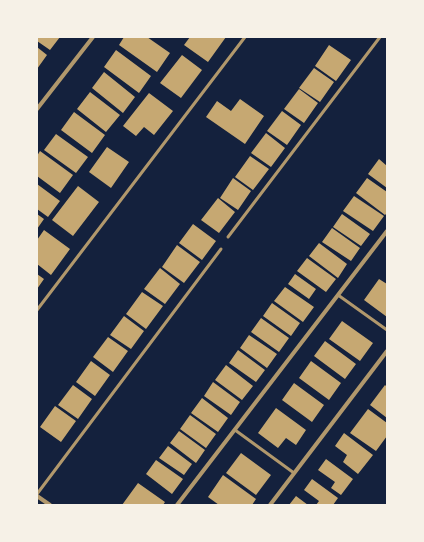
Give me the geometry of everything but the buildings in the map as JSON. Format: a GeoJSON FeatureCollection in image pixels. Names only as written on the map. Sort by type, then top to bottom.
{"type":"FeatureCollection","features":[{"type":"Feature","properties":{"kind":"street"},"geometry":{"type":"LineString","coordinates":[[37,110],[93,37]]}},
{"type":"Feature","properties":{"kind":"street"},"geometry":{"type":"LineString","coordinates":[[177,505],[387,231]]}},
{"type":"Feature","properties":{"kind":"street"},"geometry":{"type":"LineString","coordinates":[[270,505],[387,351]]}},
{"type":"Feature","properties":{"kind":"street"},"geometry":{"type":"LineString","coordinates":[[37,495],[50,505]]}},
{"type":"Feature","properties":{"kind":"street"},"geometry":{"type":"LineString","coordinates":[[40,505],[43,500]]}},
{"type":"Feature","properties":{"kind":"lane"},"geometry":{"type":"LineString","coordinates":[[37,310],[244,37]]}},
{"type":"Feature","properties":{"kind":"lane"},"geometry":{"type":"LineString","coordinates":[[228,238],[380,37]]}},
{"type":"Feature","properties":{"kind":"lane"},"geometry":{"type":"LineString","coordinates":[[37,495],[221,249]]}},
{"type":"Feature","properties":{"kind":"lane"},"geometry":{"type":"LineString","coordinates":[[338,295],[387,330]]}},
{"type":"Feature","properties":{"kind":"lane"},"geometry":{"type":"LineString","coordinates":[[234,430],[294,473]]}}]}
